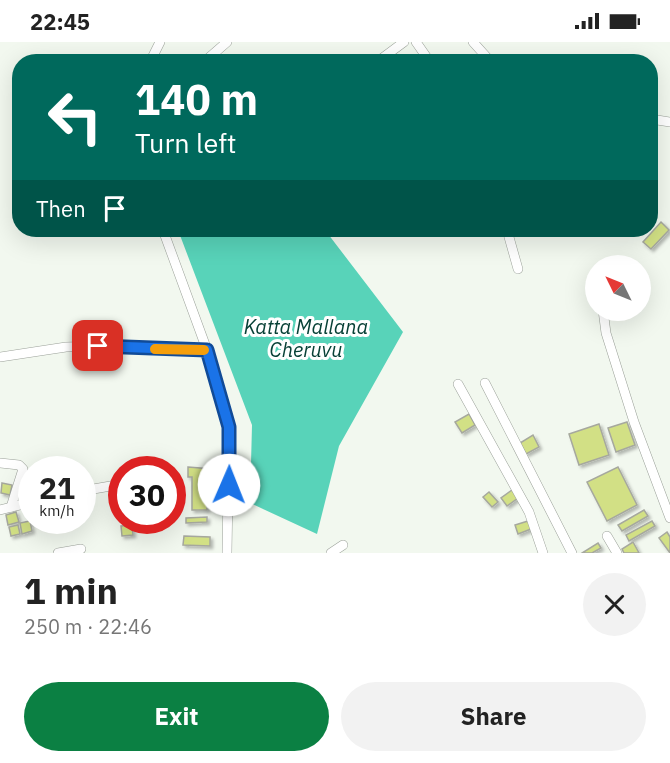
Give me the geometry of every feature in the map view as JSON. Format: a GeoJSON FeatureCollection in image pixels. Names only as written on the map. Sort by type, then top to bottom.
{"type":"FeatureCollection","features":[{"type":"Feature","properties":{"kind":"street"},"geometry":{"type":"LineString","coordinates":[[213,54],[227,42]]}},
{"type":"Feature","properties":{"kind":"street"},"geometry":{"type":"LineString","coordinates":[[388,54],[404,42]]}},
{"type":"Feature","properties":{"kind":"street"},"geometry":{"type":"LineString","coordinates":[[473,42],[484,54]]}},
{"type":"Feature","properties":{"kind":"street"},"geometry":{"type":"LineString","coordinates":[[166,237],[207,350],[229,427],[228,553]]}},
{"type":"Feature","properties":{"kind":"street"},"geometry":{"type":"LineString","coordinates":[[509,237],[518,269]]}},
{"type":"Feature","properties":{"kind":"street"},"geometry":{"type":"LineString","coordinates":[[604,321],[606,333],[634,422],[670,518]]}},
{"type":"Feature","properties":{"kind":"street"},"geometry":{"type":"LineString","coordinates":[[0,357],[66,347],[207,350]]}},
{"type":"Feature","properties":{"kind":"street"},"geometry":{"type":"LineString","coordinates":[[485,383],[572,553]]}},
{"type":"Feature","properties":{"kind":"street"},"geometry":{"type":"LineString","coordinates":[[458,384],[529,512],[543,553]]}},
{"type":"Feature","properties":{"kind":"street"},"geometry":{"type":"LineString","coordinates":[[0,463],[19,465],[22,469],[11,507]]}},
{"type":"Feature","properties":{"kind":"street"},"geometry":{"type":"LineString","coordinates":[[0,510],[18,505]]}},
{"type":"Feature","properties":{"kind":"street"},"geometry":{"type":"LineString","coordinates":[[607,536],[617,553]]}},
{"type":"Feature","properties":{"kind":"street"},"geometry":{"type":"LineString","coordinates":[[331,553],[343,545]]}},
{"type":"Feature","properties":{"kind":"street"},"geometry":{"type":"LineString","coordinates":[[58,553],[81,549]]}},
{"type":"Feature","properties":{"kind":"water","name":"Katta Mallana Cheruvu"},"geometry":{"type":"Polygon","coordinates":[[[181,237],[330,237],[403,332],[339,446],[317,534],[250,503],[252,425],[181,237]]]}},
{"type":"Feature","properties":{"kind":"building"},"geometry":{"type":"Polygon","coordinates":[[[661,222],[669,230],[651,249],[643,242],[648,237],[658,237],[658,225],[661,222]]]}},
{"type":"Feature","properties":{"kind":"building"},"geometry":{"type":"Polygon","coordinates":[[[469,414],[475,425],[462,433],[455,422],[469,414]]]}},
{"type":"Feature","properties":{"kind":"building"},"geometry":{"type":"Polygon","coordinates":[[[627,422],[635,445],[616,452],[608,428],[627,422]]]}},
{"type":"Feature","properties":{"kind":"building"},"geometry":{"type":"Polygon","coordinates":[[[599,424],[609,455],[579,465],[569,434],[599,424]]]}},
{"type":"Feature","properties":{"kind":"building"},"geometry":{"type":"Polygon","coordinates":[[[533,435],[539,447],[526,454],[520,443],[533,435]]]}},
{"type":"Feature","properties":{"kind":"building"},"geometry":{"type":"Polygon","coordinates":[[[188,467],[212,469],[212,475],[207,475],[207,510],[192,510],[192,477],[188,477],[188,467]]]}},
{"type":"Feature","properties":{"kind":"building"},"geometry":{"type":"Polygon","coordinates":[[[618,467],[637,505],[607,521],[587,482],[618,467]]]}},
{"type":"Feature","properties":{"kind":"building"},"geometry":{"type":"Polygon","coordinates":[[[2,483],[12,485],[10,495],[1,493],[2,483]]]}},
{"type":"Feature","properties":{"kind":"building"},"geometry":{"type":"Polygon","coordinates":[[[512,490],[518,498],[507,506],[501,498],[512,490]]]}},
{"type":"Feature","properties":{"kind":"building"},"geometry":{"type":"Polygon","coordinates":[[[489,492],[498,502],[492,507],[483,497],[489,492]]]}},
{"type":"Feature","properties":{"kind":"building"},"geometry":{"type":"Polygon","coordinates":[[[644,510],[648,516],[622,531],[618,525],[644,510]]]}},
{"type":"Feature","properties":{"kind":"building"},"geometry":{"type":"Polygon","coordinates":[[[16,512],[18,522],[8,525],[6,515],[16,512]]]}},
{"type":"Feature","properties":{"kind":"building"},"geometry":{"type":"Polygon","coordinates":[[[207,517],[207,522],[186,523],[186,518],[207,517]]]}},
{"type":"Feature","properties":{"kind":"building"},"geometry":{"type":"Polygon","coordinates":[[[528,521],[531,529],[518,534],[515,525],[528,521]]]}},
{"type":"Feature","properties":{"kind":"building"},"geometry":{"type":"Polygon","coordinates":[[[652,521],[655,526],[629,541],[626,535],[652,521]]]}},
{"type":"Feature","properties":{"kind":"building"},"geometry":{"type":"Polygon","coordinates":[[[18,525],[18,534],[20,534],[11,536],[9,527],[18,525]]]}},
{"type":"Feature","properties":{"kind":"building"},"geometry":{"type":"Polygon","coordinates":[[[667,532],[670,537],[670,553],[659,538],[667,532]]]}},
{"type":"Feature","properties":{"kind":"building"},"geometry":{"type":"Polygon","coordinates":[[[184,536],[210,537],[210,546],[183,545],[184,536]]]}},
{"type":"Feature","properties":{"kind":"building"},"geometry":{"type":"Polygon","coordinates":[[[633,542],[639,553],[624,553],[622,549],[633,542]]]}},
{"type":"Feature","properties":{"kind":"building"},"geometry":{"type":"Polygon","coordinates":[[[598,543],[601,548],[592,553],[582,553],[598,543]]]}},
{"type":"Feature","properties":{"kind":"slow traffic"},"geometry":{"type":"LineString","coordinates":[[155,349],[204,350]]}},
{"type":"Feature","properties":{"kind":"route"},"geometry":{"type":"LineString","coordinates":[[98,346],[207,350],[229,427],[229,485]]}}]}
